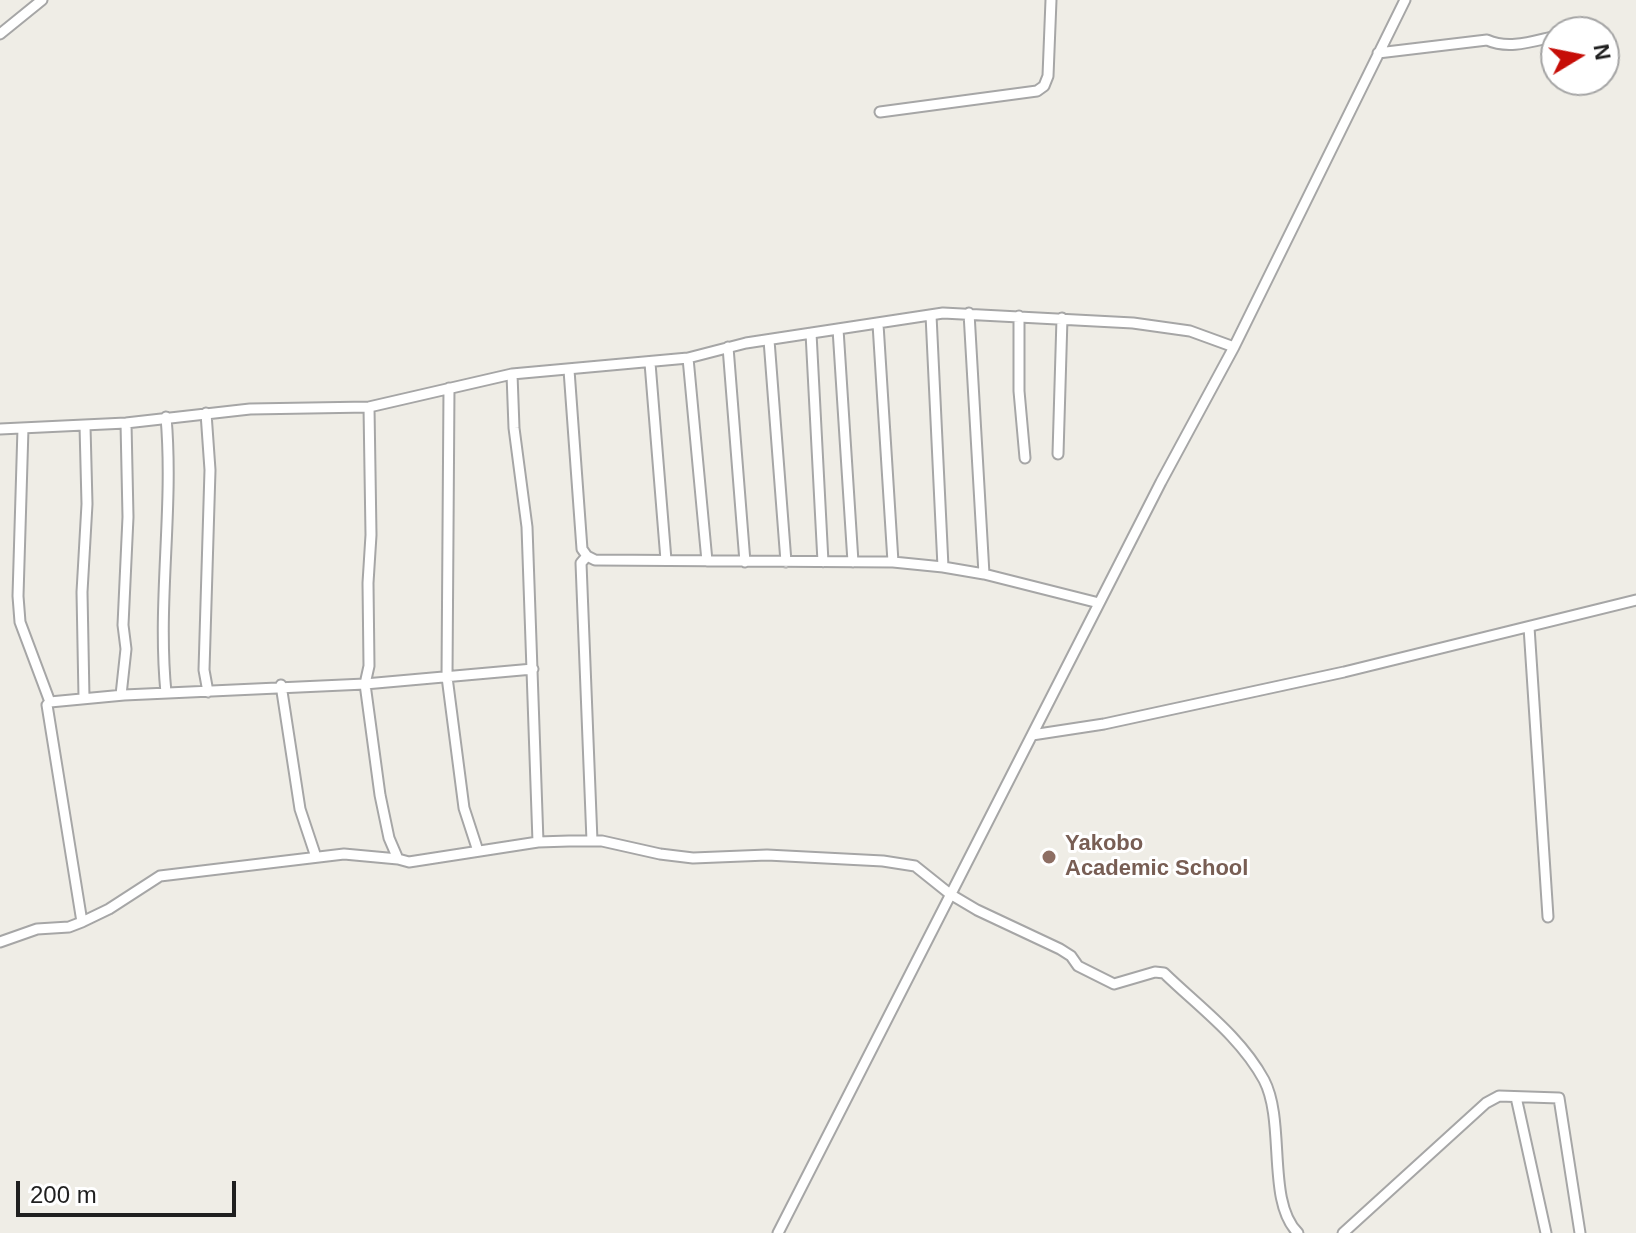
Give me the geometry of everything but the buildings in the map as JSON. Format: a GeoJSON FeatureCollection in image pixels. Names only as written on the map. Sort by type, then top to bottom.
{"type":"FeatureCollection","features":[{"type":"Feature","properties":{"kind":"street"},"geometry":{"type":"LineString","coordinates":[[0,34],[42,0]]}},
{"type":"Feature","properties":{"kind":"street"},"geometry":{"type":"LineString","coordinates":[[880,112],[1037,91],[1044,86],[1048,76],[1051,0]]}},
{"type":"Feature","properties":{"kind":"street"},"geometry":{"type":"LineString","coordinates":[[778,1233],[1099,603],[1234,347],[1405,0]]}},
{"type":"Feature","properties":{"kind":"street"},"geometry":{"type":"LineString","coordinates":[[1378,53],[1487,40],[1499,46],[1540,39]]}},
{"type":"Feature","properties":{"kind":"street"},"geometry":{"type":"LineString","coordinates":[[0,429],[126,423],[250,409],[369,407],[512,374],[688,358],[728,347],[931,315],[969,313],[1062,318],[1179,329],[1234,347]]}},
{"type":"Feature","properties":{"kind":"street"},"geometry":{"type":"LineString","coordinates":[[969,313],[984,574]]}},
{"type":"Feature","properties":{"kind":"street"},"geometry":{"type":"LineString","coordinates":[[931,315],[943,567]]}},
{"type":"Feature","properties":{"kind":"street"},"geometry":{"type":"LineString","coordinates":[[1019,316],[1019,391],[1025,458]]}},
{"type":"Feature","properties":{"kind":"street"},"geometry":{"type":"LineString","coordinates":[[1058,454],[1062,318]]}},
{"type":"Feature","properties":{"kind":"street"},"geometry":{"type":"LineString","coordinates":[[878,324],[893,562]]}},
{"type":"Feature","properties":{"kind":"street"},"geometry":{"type":"LineString","coordinates":[[838,329],[853,562]]}},
{"type":"Feature","properties":{"kind":"street"},"geometry":{"type":"LineString","coordinates":[[811,333],[823,562]]}},
{"type":"Feature","properties":{"kind":"street"},"geometry":{"type":"LineString","coordinates":[[769,340],[786,562]]}},
{"type":"Feature","properties":{"kind":"street"},"geometry":{"type":"LineString","coordinates":[[728,347],[745,562]]}},
{"type":"Feature","properties":{"kind":"street"},"geometry":{"type":"LineString","coordinates":[[688,358],[707,561]]}},
{"type":"Feature","properties":{"kind":"street"},"geometry":{"type":"LineString","coordinates":[[650,363],[666,560]]}},
{"type":"Feature","properties":{"kind":"street"},"geometry":{"type":"LineString","coordinates":[[569,370],[582,549],[595,560],[893,562],[984,574],[1099,603]]}},
{"type":"Feature","properties":{"kind":"street"},"geometry":{"type":"LineString","coordinates":[[512,374],[514,428],[527,527],[538,842]]}},
{"type":"Feature","properties":{"kind":"street"},"geometry":{"type":"LineString","coordinates":[[449,388],[447,677],[464,808],[478,851]]}},
{"type":"Feature","properties":{"kind":"street"},"geometry":{"type":"LineString","coordinates":[[369,407],[371,535],[369,666],[365,684],[380,795],[389,838],[398,859]]}},
{"type":"Feature","properties":{"kind":"street"},"geometry":{"type":"LineString","coordinates":[[206,413],[210,470],[204,670],[208,692]]}},
{"type":"Feature","properties":{"kind":"street"},"geometry":{"type":"LineString","coordinates":[[166,417],[168,482],[163,662],[166,693]]}},
{"type":"Feature","properties":{"kind":"street"},"geometry":{"type":"LineString","coordinates":[[121,695],[126,649],[123,625],[128,517],[126,423]]}},
{"type":"Feature","properties":{"kind":"street"},"geometry":{"type":"LineString","coordinates":[[84,698],[85,426]]}},
{"type":"Feature","properties":{"kind":"street"},"geometry":{"type":"LineString","coordinates":[[23,428],[20,622],[50,702]]}},
{"type":"Feature","properties":{"kind":"street"},"geometry":{"type":"LineString","coordinates":[[587,556],[581,563],[592,841]]}},
{"type":"Feature","properties":{"kind":"street"},"geometry":{"type":"LineString","coordinates":[[1032,735],[1172,710],[1636,600]]}},
{"type":"Feature","properties":{"kind":"street"},"geometry":{"type":"LineString","coordinates":[[1529,627],[1548,917]]}},
{"type":"Feature","properties":{"kind":"street"},"geometry":{"type":"LineString","coordinates":[[50,702],[281,685],[365,684],[533,669]]}},
{"type":"Feature","properties":{"kind":"street"},"geometry":{"type":"LineString","coordinates":[[281,685],[300,809],[316,857]]}},
{"type":"Feature","properties":{"kind":"street"},"geometry":{"type":"LineString","coordinates":[[50,702],[47,705],[60,798],[70,838],[82,922]]}},
{"type":"Feature","properties":{"kind":"street"},"geometry":{"type":"LineString","coordinates":[[0,942],[37,929],[69,927],[82,922],[160,876],[344,854],[409,862],[538,842],[592,841],[676,857],[814,856],[902,864],[923,871],[950,894],[977,910],[1060,949],[1071,956],[1078,966],[1114,984],[1155,972],[1164,973],[1235,1038],[1268,1090],[1276,1135],[1282,1208],[1291,1227],[1298,1233]]}},
{"type":"Feature","properties":{"kind":"street"},"geometry":{"type":"LineString","coordinates":[[1343,1233],[1486,1103],[1499,1096],[1559,1098],[1580,1233]]}},
{"type":"Feature","properties":{"kind":"street"},"geometry":{"type":"LineString","coordinates":[[1516,1097],[1546,1233]]}},
{"type":"Feature","properties":{"kind":"place","name":"Yakobo Academic School"},"geometry":{"type":"Point","coordinates":[1049,857]}}]}
